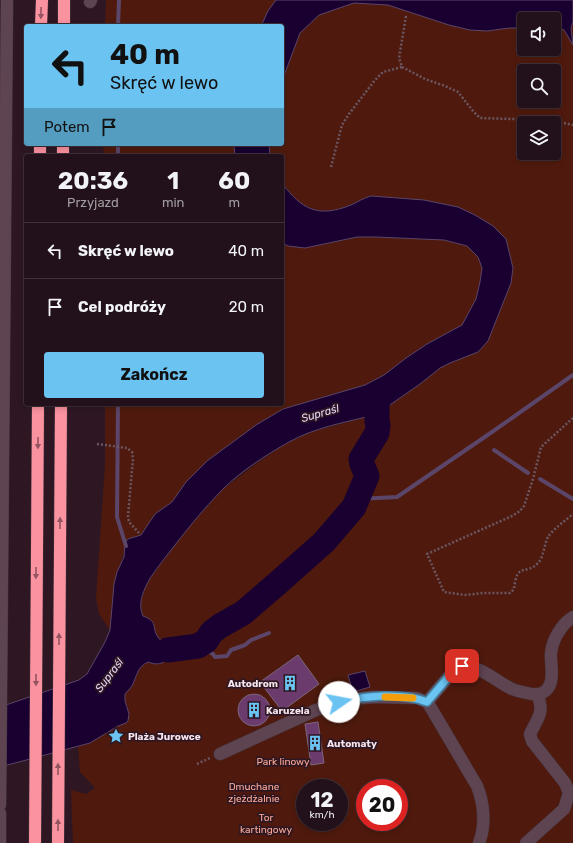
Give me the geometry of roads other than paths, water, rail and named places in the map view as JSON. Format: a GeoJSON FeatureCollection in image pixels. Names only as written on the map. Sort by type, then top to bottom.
{"type":"FeatureCollection","features":[{"type":"Feature","properties":{"kind":"highway"},"geometry":{"type":"LineString","coordinates":[[41,24],[42,0]]}},
{"type":"Feature","properties":{"kind":"highway"},"geometry":{"type":"LineString","coordinates":[[64,0],[64,24]]}},
{"type":"Feature","properties":{"kind":"highway"},"geometry":{"type":"LineString","coordinates":[[35,843],[38,406]]}},
{"type":"Feature","properties":{"kind":"highway"},"geometry":{"type":"LineString","coordinates":[[58,843],[61,406]]}},
{"type":"Feature","properties":{"kind":"street"},"geometry":{"type":"LineString","coordinates":[[0,805],[3,100],[7,0]]}},
{"type":"Feature","properties":{"kind":"street"},"geometry":{"type":"LineString","coordinates":[[427,702],[456,668],[462,666],[468,666],[479,670],[513,690],[531,694],[542,694],[551,681],[551,653],[553,640],[565,623],[573,618]]}},
{"type":"Feature","properties":{"kind":"street"},"geometry":{"type":"LineString","coordinates":[[526,843],[564,809],[569,794],[565,783],[532,741],[530,734],[538,719],[541,709],[541,703],[537,694]]}},
{"type":"Feature","properties":{"kind":"street"},"geometry":{"type":"LineString","coordinates":[[220,754],[316,710],[339,702],[374,697],[417,698],[427,702],[477,786],[482,798],[483,828],[479,843]]}},
{"type":"Feature","properties":{"kind":"street"},"geometry":{"type":"LineString","coordinates":[[0,813],[0,843]]}},
{"type":"Feature","properties":{"kind":"water"},"geometry":{"type":"Polygon","coordinates":[[[276,0],[573,0],[573,22],[571,28],[573,45],[564,30],[561,29],[561,12],[517,12],[517,28],[487,31],[470,30],[449,25],[388,5],[354,3],[319,15],[300,33],[284,76],[284,24],[262,24],[268,11],[276,0]]]}},
{"type":"Feature","properties":{"kind":"water"},"geometry":{"type":"Polygon","coordinates":[[[234,146],[269,146],[270,154],[235,154],[234,146]]]}},
{"type":"Feature","properties":{"kind":"water","name":"Supraśl"},"geometry":{"type":"Polygon","coordinates":[[[284,186],[297,200],[304,205],[320,211],[339,209],[371,196],[424,200],[458,207],[493,226],[506,239],[513,268],[511,283],[488,341],[478,352],[440,368],[384,409],[378,417],[370,416],[318,429],[280,447],[230,482],[201,513],[151,576],[141,600],[141,608],[143,616],[151,620],[153,623],[156,633],[161,641],[190,643],[199,641],[204,645],[203,649],[178,654],[158,664],[148,662],[144,664],[138,672],[132,686],[125,694],[125,701],[129,714],[128,721],[126,723],[118,726],[90,743],[0,767],[0,707],[79,680],[87,674],[105,642],[110,630],[114,584],[117,572],[124,557],[125,543],[128,539],[141,535],[155,514],[172,502],[186,482],[207,461],[256,425],[283,409],[365,385],[384,375],[427,344],[462,325],[476,299],[480,282],[482,268],[478,257],[467,246],[444,240],[357,237],[305,248],[288,246],[284,244],[284,186]]]}},
{"type":"Feature","properties":{"kind":"water"},"geometry":{"type":"Polygon","coordinates":[[[365,671],[370,687],[353,692],[348,675],[365,671]]]}},
{"type":"Feature","properties":{"kind":"waterway"},"geometry":{"type":"LineString","coordinates":[[118,24],[119,0]]}},
{"type":"Feature","properties":{"kind":"waterway"},"geometry":{"type":"LineString","coordinates":[[118,146],[118,154]]}},
{"type":"Feature","properties":{"kind":"waterway"},"geometry":{"type":"LineString","coordinates":[[358,499],[397,497],[573,375]]}},
{"type":"Feature","properties":{"kind":"waterway"},"geometry":{"type":"LineString","coordinates":[[168,650],[198,646],[206,641],[212,632],[220,626],[243,613],[324,542],[354,507],[367,476],[361,459],[377,433],[377,405],[380,395]]}},
{"type":"Feature","properties":{"kind":"waterway"},"geometry":{"type":"LineString","coordinates":[[118,406],[117,517],[126,546]]}},
{"type":"Feature","properties":{"kind":"waterway"},"geometry":{"type":"LineString","coordinates":[[494,450],[528,473]]}},
{"type":"Feature","properties":{"kind":"waterway"},"geometry":{"type":"LineString","coordinates":[[540,479],[573,499]]}},
{"type":"Feature","properties":{"kind":"waterway"},"geometry":{"type":"LineString","coordinates":[[199,646],[213,654],[215,657],[227,656],[231,650],[269,633]]}},
{"type":"Feature","properties":{"kind":"place","name":"Autodrom"},"geometry":{"type":"Point","coordinates":[290,683]}},
{"type":"Feature","properties":{"kind":"place","name":"Karuzela"},"geometry":{"type":"Point","coordinates":[254,710]}},
{"type":"Feature","properties":{"kind":"place","name":"Plaża Jurowce"},"geometry":{"type":"Point","coordinates":[116,736]}},
{"type":"Feature","properties":{"kind":"place","name":"Automaty"},"geometry":{"type":"Point","coordinates":[315,743]}},
{"type":"Feature","properties":{"kind":"park label","name":"Park linowy"},"geometry":{"type":"Point","coordinates":[283,761]}},
{"type":"Feature","properties":{"kind":"park label","name":"Dmuchane zjeżdżalnie"},"geometry":{"type":"Point","coordinates":[254,792]}},
{"type":"Feature","properties":{"kind":"park label","name":"Tor kartingowy"},"geometry":{"type":"Point","coordinates":[266,822]}}]}
